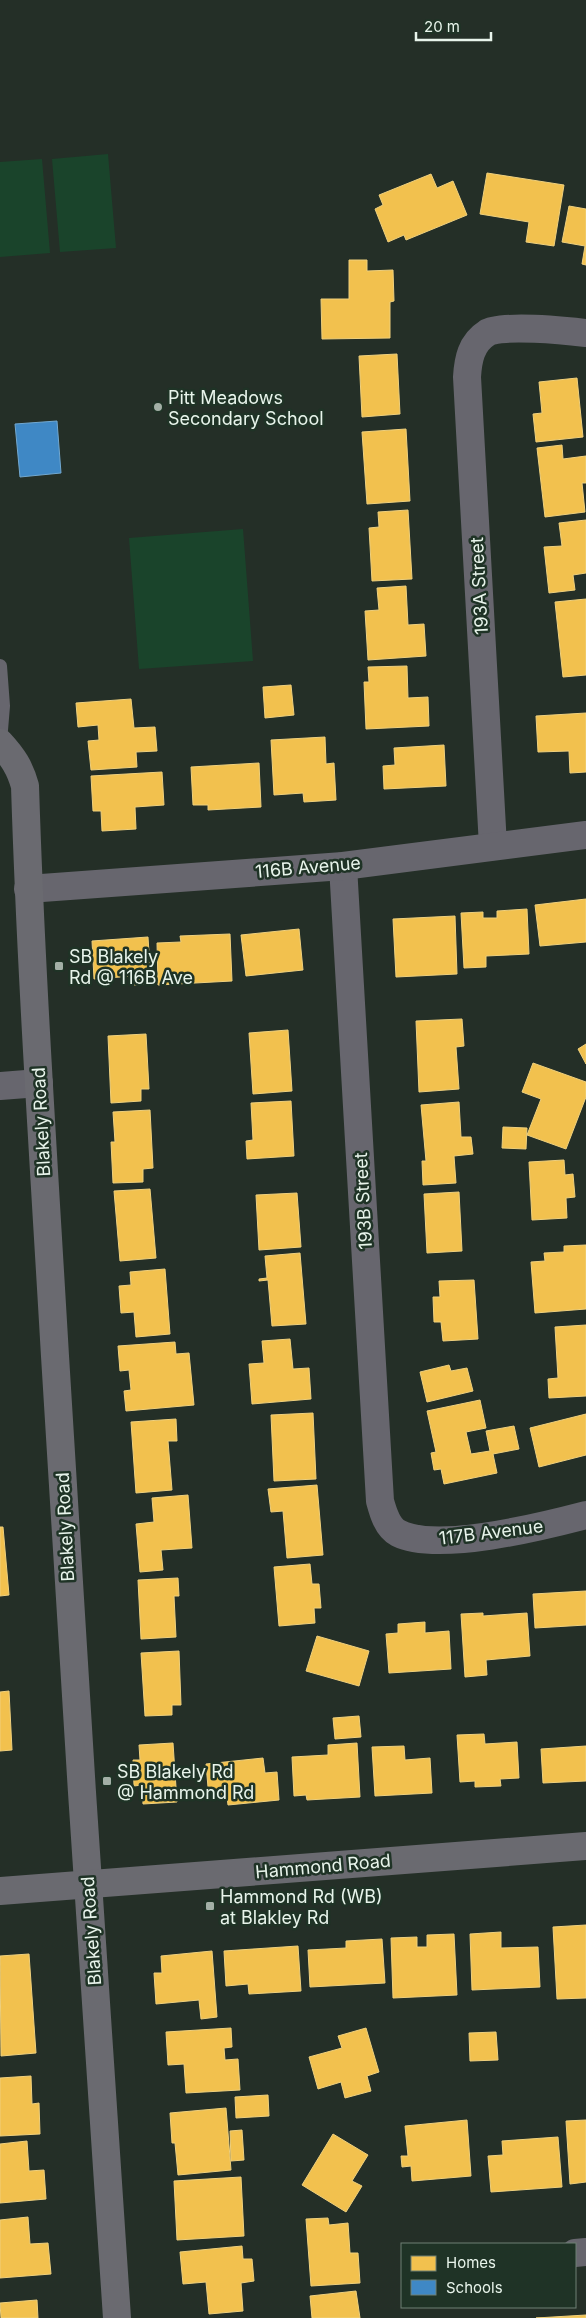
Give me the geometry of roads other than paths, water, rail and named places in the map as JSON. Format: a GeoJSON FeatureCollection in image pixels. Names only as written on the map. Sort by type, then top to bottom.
{"type":"FeatureCollection","features":[{"type":"Feature","properties":{"kind":"street","name":"193A Street"},"geometry":{"type":"LineString","coordinates":[[494,846],[467,377],[469,358],[475,346],[487,332],[506,329],[530,329],[586,333]]}},
{"type":"Feature","properties":{"kind":"street","name":"Blakely Road"},"geometry":{"type":"LineString","coordinates":[[0,742],[14,758],[21,771],[25,786],[28,889],[87,1885],[117,2318]]}},
{"type":"Feature","properties":{"kind":"street","name":"116B Avenue"},"geometry":{"type":"LineString","coordinates":[[28,889],[342,866],[586,835]]}},
{"type":"Feature","properties":{"kind":"street","name":"193B Street"},"geometry":{"type":"LineString","coordinates":[[342,866],[380,1501],[383,1515],[396,1532]]}},
{"type":"Feature","properties":{"kind":"street"},"geometry":{"type":"LineString","coordinates":[[0,1086],[39,1083]]}},
{"type":"Feature","properties":{"kind":"street","name":"117B Avenue"},"geometry":{"type":"LineString","coordinates":[[396,1532],[413,1538],[430,1540],[492,1535],[532,1529],[586,1516]]}},
{"type":"Feature","properties":{"kind":"street","name":"Hammond Road"},"geometry":{"type":"LineString","coordinates":[[0,1891],[586,1846]]}},
{"type":"Feature","properties":{"kind":"lane"},"geometry":{"type":"LineString","coordinates":[[0,666],[3,706],[0,742]]}},
{"type":"Feature","properties":{"kind":"place","name":"Pitt Meadows Secondary School"},"geometry":{"type":"Point","coordinates":[158,407]}},
{"type":"Feature","properties":{"kind":"place","name":"SB Blakely Rd @ 116B Ave"},"geometry":{"type":"Point","coordinates":[59,966]}},
{"type":"Feature","properties":{"kind":"place","name":"SB Blakely Rd @ Hammond Rd"},"geometry":{"type":"Point","coordinates":[107,1781]}},
{"type":"Feature","properties":{"kind":"place","name":"Hammond Rd (WB) at Blakley Rd"},"geometry":{"type":"Point","coordinates":[210,1906]}}]}
